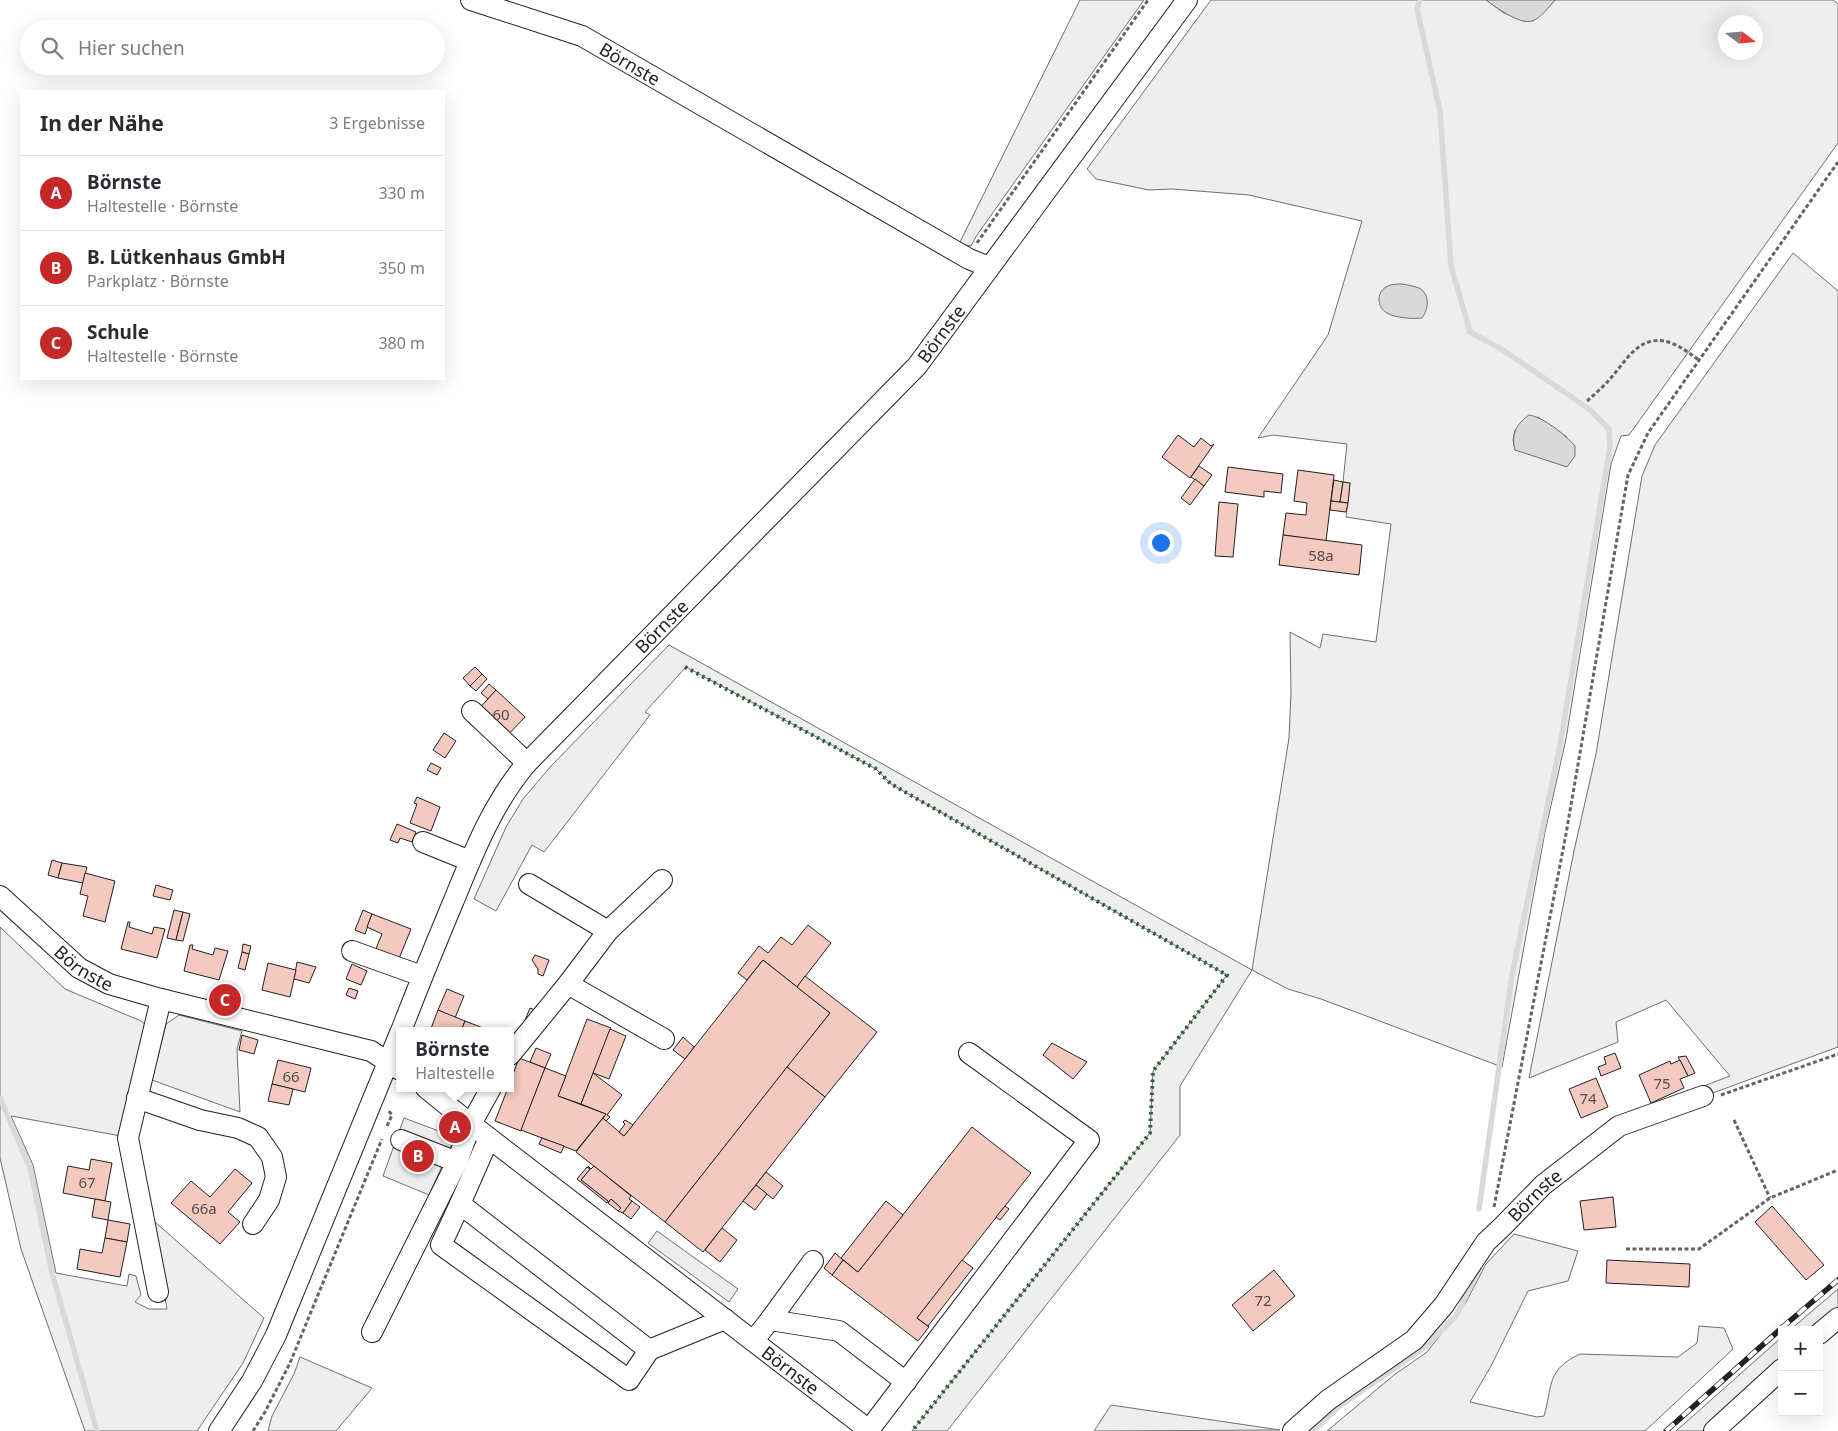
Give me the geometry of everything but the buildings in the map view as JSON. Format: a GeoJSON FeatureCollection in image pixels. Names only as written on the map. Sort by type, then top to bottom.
{"type":"FeatureCollection","features":[{"type":"Feature","properties":{"kind":"street","name":"Börnste"},"geometry":{"type":"LineString","coordinates":[[471,0],[582,36],[968,259],[989,267]]}},
{"type":"Feature","properties":{"kind":"street","name":"Börnste"},"geometry":{"type":"LineString","coordinates":[[402,1027],[470,862],[501,798],[512,780],[917,366],[1187,0]]}},
{"type":"Feature","properties":{"kind":"street"},"geometry":{"type":"LineString","coordinates":[[472,711],[527,763]]}},
{"type":"Feature","properties":{"kind":"street"},"geometry":{"type":"LineString","coordinates":[[423,842],[470,862]]}},
{"type":"Feature","properties":{"kind":"street"},"geometry":{"type":"LineString","coordinates":[[514,1050],[608,931],[662,880]]}},
{"type":"Feature","properties":{"kind":"street"},"geometry":{"type":"LineString","coordinates":[[529,884],[608,931]]}},
{"type":"Feature","properties":{"kind":"street","name":"Börnste"},"geometry":{"type":"LineString","coordinates":[[0,896],[79,968],[109,984],[161,999],[371,1050],[394,1066],[276,1334],[252,1381],[219,1431]]}},
{"type":"Feature","properties":{"kind":"street"},"geometry":{"type":"LineString","coordinates":[[352,950],[422,976]]}},
{"type":"Feature","properties":{"kind":"street"},"geometry":{"type":"LineString","coordinates":[[568,984],[664,1039]]}},
{"type":"Feature","properties":{"kind":"street"},"geometry":{"type":"LineString","coordinates":[[158,1292],[128,1138],[161,999]]}},
{"type":"Feature","properties":{"kind":"street"},"geometry":{"type":"LineString","coordinates":[[870,1430],[1089,1140],[969,1053]]}},
{"type":"Feature","properties":{"kind":"street","name":"Börnste"},"geometry":{"type":"LineString","coordinates":[[431,1092],[870,1430]]}},
{"type":"Feature","properties":{"kind":"street"},"geometry":{"type":"LineString","coordinates":[[372,1332],[457,1162],[471,1124],[489,1092]]}},
{"type":"Feature","properties":{"kind":"street","name":"Börnste"},"geometry":{"type":"LineString","coordinates":[[1293,1431],[1328,1400],[1414,1340],[1444,1305],[1486,1242],[1543,1185],[1619,1126],[1703,1096]]}},
{"type":"Feature","properties":{"kind":"street"},"geometry":{"type":"LineString","coordinates":[[137,1098],[200,1120],[238,1128],[258,1137],[272,1157],[276,1177],[269,1200],[253,1224]]}},
{"type":"Feature","properties":{"kind":"street"},"geometry":{"type":"LineString","coordinates":[[489,1138],[441,1245],[629,1380],[650,1349],[725,1319]]}},
{"type":"Feature","properties":{"kind":"street"},"geometry":{"type":"LineString","coordinates":[[401,1140],[457,1162]]}},
{"type":"Feature","properties":{"kind":"street"},"geometry":{"type":"LineString","coordinates":[[460,1204],[650,1349]]}},
{"type":"Feature","properties":{"kind":"street"},"geometry":{"type":"LineString","coordinates":[[754,1340],[813,1261]]}},
{"type":"Feature","properties":{"kind":"street"},"geometry":{"type":"LineString","coordinates":[[1823,1331],[1838,1318]]}},
{"type":"Feature","properties":{"kind":"street"},"geometry":{"type":"LineString","coordinates":[[770,1320],[839,1330],[906,1382]]}},
{"type":"Feature","properties":{"kind":"street"},"geometry":{"type":"LineString","coordinates":[[1714,1431],[1779,1371]]}},
{"type":"Feature","properties":{"kind":"path"},"geometry":{"type":"LineString","coordinates":[[968,259],[980,238],[1148,0]]}},
{"type":"Feature","properties":{"kind":"path"},"geometry":{"type":"LineString","coordinates":[[1494,1210],[1566,834],[1628,475],[1648,433],[1838,162]]}},
{"type":"Feature","properties":{"kind":"path"},"geometry":{"type":"LineString","coordinates":[[1587,401],[1609,381],[1631,353],[1646,342],[1657,340],[1669,342],[1699,360]]}},
{"type":"Feature","properties":{"kind":"path"},"geometry":{"type":"LineString","coordinates":[[1703,1096],[1714,1097],[1838,1054]]}},
{"type":"Feature","properties":{"kind":"path"},"geometry":{"type":"LineString","coordinates":[[253,1431],[290,1363],[392,1115]]}},
{"type":"Feature","properties":{"kind":"path"},"geometry":{"type":"LineString","coordinates":[[1734,1120],[1770,1198]]}},
{"type":"Feature","properties":{"kind":"path"},"geometry":{"type":"LineString","coordinates":[[1626,1249],[1699,1249],[1770,1198],[1838,1170]]}},
{"type":"Feature","properties":{"kind":"shaded area"},"geometry":{"type":"Polygon","coordinates":[[[1080,0],[1144,0],[971,246],[965,245],[960,242],[1080,0]]]}},
{"type":"Feature","properties":{"kind":"shaded area"},"geometry":{"type":"Polygon","coordinates":[[[1211,0],[1486,0],[1504,13],[1533,21],[1555,0],[1833,0],[1838,4],[1838,143],[1629,435],[1621,436],[1611,464],[1566,739],[1545,832],[1502,1067],[1321,999],[1288,989],[1252,970],[1289,738],[1291,693],[1290,632],[1320,648],[1323,634],[1376,642],[1391,524],[1346,517],[1350,483],[1343,482],[1347,444],[1273,435],[1258,438],[1328,335],[1362,221],[1249,195],[1172,189],[1149,190],[1096,179],[1087,169],[1211,0]],[[1538,417],[1515,430],[1513,440],[1515,450],[1567,437],[1538,417]]]}},
{"type":"Feature","properties":{"kind":"shaded area"},"geometry":{"type":"Polygon","coordinates":[[[1486,0],[1555,0],[1538,18],[1527,22],[1508,15],[1486,0]]]}},
{"type":"Feature","properties":{"kind":"shaded area"},"geometry":{"type":"Polygon","coordinates":[[[1793,253],[1838,291],[1838,1047],[1710,1094],[1701,1087],[1730,1076],[1666,1000],[1616,1022],[1618,1042],[1529,1078],[1574,851],[1596,754],[1642,476],[1655,445],[1793,253]]]}},
{"type":"Feature","properties":{"kind":"shaded area"},"geometry":{"type":"Polygon","coordinates":[[[1402,284],[1419,288],[1425,294],[1427,306],[1422,318],[1395,316],[1387,313],[1381,307],[1379,296],[1383,290],[1390,285],[1402,284]]]}},
{"type":"Feature","properties":{"kind":"shaded area"},"geometry":{"type":"Polygon","coordinates":[[[1529,415],[1535,416],[1554,427],[1575,446],[1575,456],[1567,467],[1515,450],[1514,435],[1516,430],[1529,415]]]}},
{"type":"Feature","properties":{"kind":"shaded area"},"geometry":{"type":"Polygon","coordinates":[[[669,645],[1252,970],[1180,1086],[1180,1135],[947,1431],[912,1431],[1150,1133],[1153,1071],[1227,975],[891,784],[876,769],[686,667],[645,712],[650,715],[544,852],[532,845],[496,911],[474,899],[506,827],[523,799],[551,766],[669,645]]]}},
{"type":"Feature","properties":{"kind":"shaded area"},"geometry":{"type":"Polygon","coordinates":[[[0,927],[65,989],[141,1021],[148,1027],[121,1136],[11,1116],[33,1165],[56,1273],[127,1286],[129,1274],[136,1276],[141,1295],[135,1302],[149,1309],[167,1309],[152,1222],[155,1222],[264,1318],[243,1363],[197,1431],[85,1431],[21,1249],[0,1158],[0,927]]]}},
{"type":"Feature","properties":{"kind":"shaded area"},"geometry":{"type":"Polygon","coordinates":[[[179,1015],[242,1031],[237,1049],[240,1112],[152,1080],[166,1024],[179,1015]]]}},
{"type":"Feature","properties":{"kind":"shaded area"},"geometry":{"type":"Polygon","coordinates":[[[404,1118],[455,1137],[429,1195],[383,1176],[404,1118]]]}},
{"type":"Feature","properties":{"kind":"shaded area"},"geometry":{"type":"Polygon","coordinates":[[[657,1231],[738,1289],[729,1302],[648,1243],[657,1231]]]}},
{"type":"Feature","properties":{"kind":"shaded area"},"geometry":{"type":"Polygon","coordinates":[[[1514,1234],[1578,1251],[1568,1281],[1528,1291],[1491,1366],[1470,1402],[1537,1417],[1544,1416],[1550,1387],[1556,1372],[1569,1360],[1580,1354],[1678,1357],[1697,1343],[1699,1326],[1724,1328],[1733,1349],[1645,1431],[1327,1431],[1394,1375],[1427,1352],[1466,1302],[1486,1264],[1514,1234]]]}},
{"type":"Feature","properties":{"kind":"shaded area"},"geometry":{"type":"Polygon","coordinates":[[[1838,1289],[1838,1310],[1820,1326],[1795,1326],[1838,1289]]]}},
{"type":"Feature","properties":{"kind":"shaded area"},"geometry":{"type":"Polygon","coordinates":[[[1778,1341],[1778,1364],[1704,1431],[1676,1431],[1778,1341]]]}},
{"type":"Feature","properties":{"kind":"shaded area"},"geometry":{"type":"Polygon","coordinates":[[[300,1357],[372,1388],[336,1431],[268,1431],[272,1416],[294,1374],[300,1357]]]}},
{"type":"Feature","properties":{"kind":"shaded area"},"geometry":{"type":"Polygon","coordinates":[[[1111,1405],[1280,1430],[1094,1431],[1111,1405]]]}},
{"type":"Feature","properties":{"kind":"waterway"},"geometry":{"type":"LineString","coordinates":[[1420,0],[1417,9],[1440,111],[1451,266],[1470,332],[1503,350],[1589,409],[1609,429],[1610,447],[1560,745],[1512,975],[1479,1209]]}},
{"type":"Feature","properties":{"kind":"waterway"},"geometry":{"type":"LineString","coordinates":[[0,1098],[30,1168],[52,1273],[97,1431]]}},
{"type":"Feature","properties":{"kind":"waterway"},"geometry":{"type":"LineString","coordinates":[[1314,1431],[1337,1408],[1424,1348],[1456,1316],[1479,1269]]}},
{"type":"Feature","properties":{"kind":"railway"},"geometry":{"type":"LineString","coordinates":[[1666,1431],[1838,1280]]}},
{"type":"Feature","properties":{"kind":"hedge"},"geometry":{"type":"LineString","coordinates":[[685,667],[876,769],[891,784],[1227,975],[1153,1071],[1150,1133],[912,1431]]}},
{"type":"Feature","properties":{"kind":"place","name":"Schule"},"geometry":{"type":"Point","coordinates":[225,1000]}},
{"type":"Feature","properties":{"kind":"place","name":"Börnste"},"geometry":{"type":"Point","coordinates":[455,1127]}},
{"type":"Feature","properties":{"kind":"place","name":"B. Lütkenhaus GmbH"},"geometry":{"type":"Point","coordinates":[418,1156]}}]}
